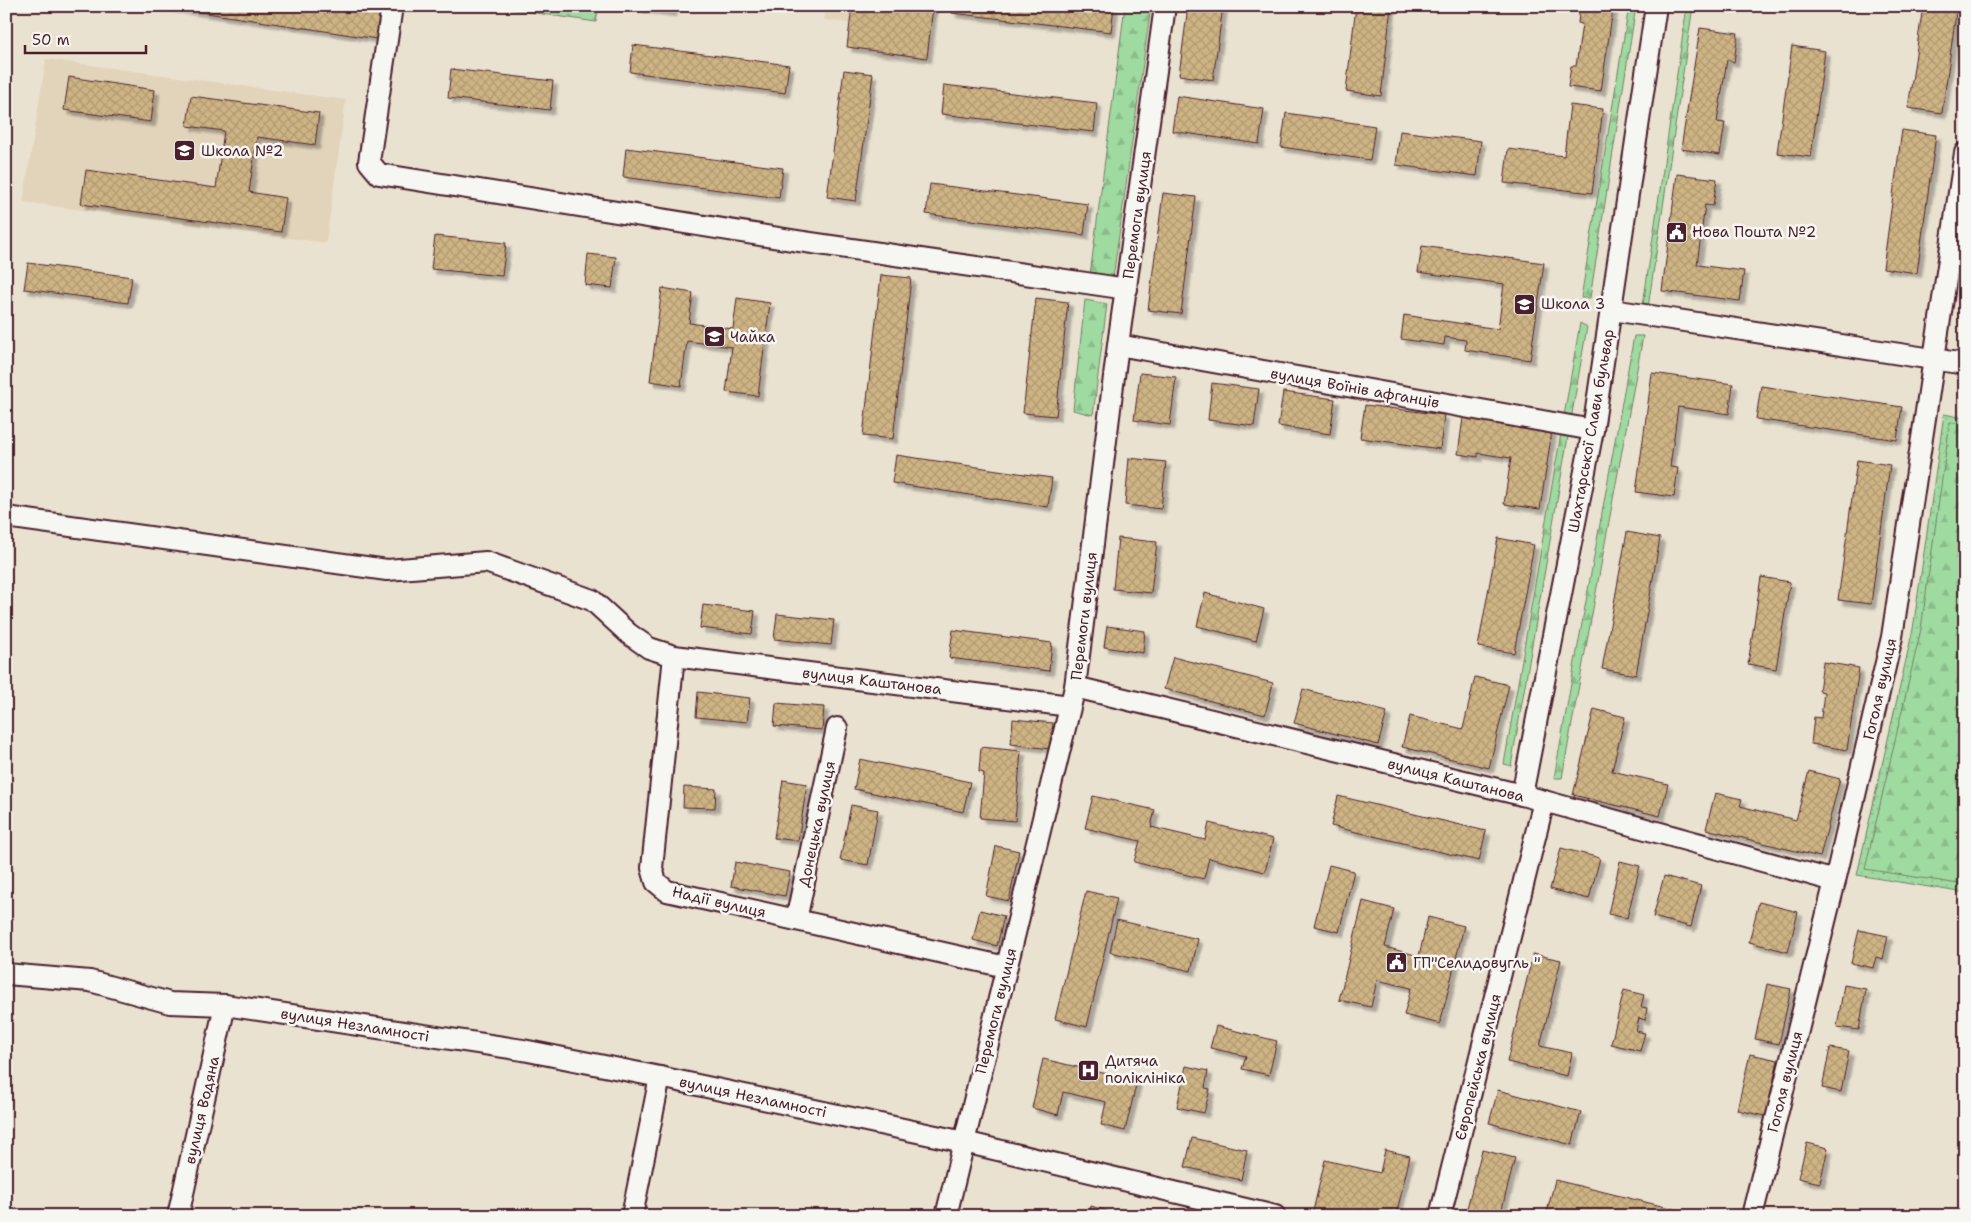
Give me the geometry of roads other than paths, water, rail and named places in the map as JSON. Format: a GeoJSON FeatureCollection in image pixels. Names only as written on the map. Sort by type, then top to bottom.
{"type":"FeatureCollection","features":[{"type":"Feature","properties":{"kind":"street"},"geometry":{"type":"LineString","coordinates":[[392,6],[369,162],[379,174],[798,241],[1126,289]]}},
{"type":"Feature","properties":{"kind":"street","name":"Перемоги вулиця"},"geometry":{"type":"LineString","coordinates":[[946,1216],[1075,687],[1118,345],[1165,6]]}},
{"type":"Feature","properties":{"kind":"street","name":"Шахтарської Слави бульвар"},"geometry":{"type":"LineString","coordinates":[[1522,795],[1593,430],[1656,6]]}},
{"type":"Feature","properties":{"kind":"street","name":"Гоголя вулиця"},"geometry":{"type":"LineString","coordinates":[[1752,1216],[1835,881],[1892,637],[1965,153]]}},
{"type":"Feature","properties":{"kind":"street"},"geometry":{"type":"LineString","coordinates":[[1612,310],[1965,364]]}},
{"type":"Feature","properties":{"kind":"street","name":"вулиця Воїнів афганців"},"geometry":{"type":"LineString","coordinates":[[1118,345],[1593,430]]}},
{"type":"Feature","properties":{"kind":"street","name":"вулиця Каштанова"},"geometry":{"type":"LineString","coordinates":[[6,517],[387,570],[486,562],[592,600],[629,634],[649,648],[674,656],[1070,706]]}},
{"type":"Feature","properties":{"kind":"street","name":"Надії вулиця"},"geometry":{"type":"LineString","coordinates":[[674,656],[652,868],[656,882],[667,891],[1006,967]]}},
{"type":"Feature","properties":{"kind":"street","name":"вулиця Каштанова"},"geometry":{"type":"LineString","coordinates":[[1075,687],[1522,795],[1835,881]]}},
{"type":"Feature","properties":{"kind":"street","name":"Донецька вулиця"},"geometry":{"type":"LineString","coordinates":[[796,920],[837,728]]}},
{"type":"Feature","properties":{"kind":"street","name":"Європейська вулиця"},"geometry":{"type":"LineString","coordinates":[[1440,1216],[1544,801]]}},
{"type":"Feature","properties":{"kind":"street","name":"вулиця Незламності"},"geometry":{"type":"LineString","coordinates":[[6,974],[90,982],[170,1003],[226,1005],[523,1050],[660,1077],[964,1142],[1275,1216]]}},
{"type":"Feature","properties":{"kind":"street","name":"вулиця Водяна"},"geometry":{"type":"LineString","coordinates":[[178,1216],[226,1005]]}},
{"type":"Feature","properties":{"kind":"street"},"geometry":{"type":"LineString","coordinates":[[632,1216],[660,1077]]}},
{"type":"Feature","properties":{"kind":"place","name":"Школа №2"},"geometry":{"type":"Point","coordinates":[185,151]}},
{"type":"Feature","properties":{"kind":"place","name":"Нова Пошта №2"},"geometry":{"type":"Point","coordinates":[1676,232]}},
{"type":"Feature","properties":{"kind":"place","name":"Школа 3"},"geometry":{"type":"Point","coordinates":[1525,304]}},
{"type":"Feature","properties":{"kind":"place","name":"Чайка"},"geometry":{"type":"Point","coordinates":[714,337]}},
{"type":"Feature","properties":{"kind":"place","name":"ГП\"Селидовугль \""},"geometry":{"type":"Point","coordinates":[1397,963]}},
{"type":"Feature","properties":{"kind":"place","name":"Дитяча поліклініка"},"geometry":{"type":"Point","coordinates":[1089,1070]}}]}
